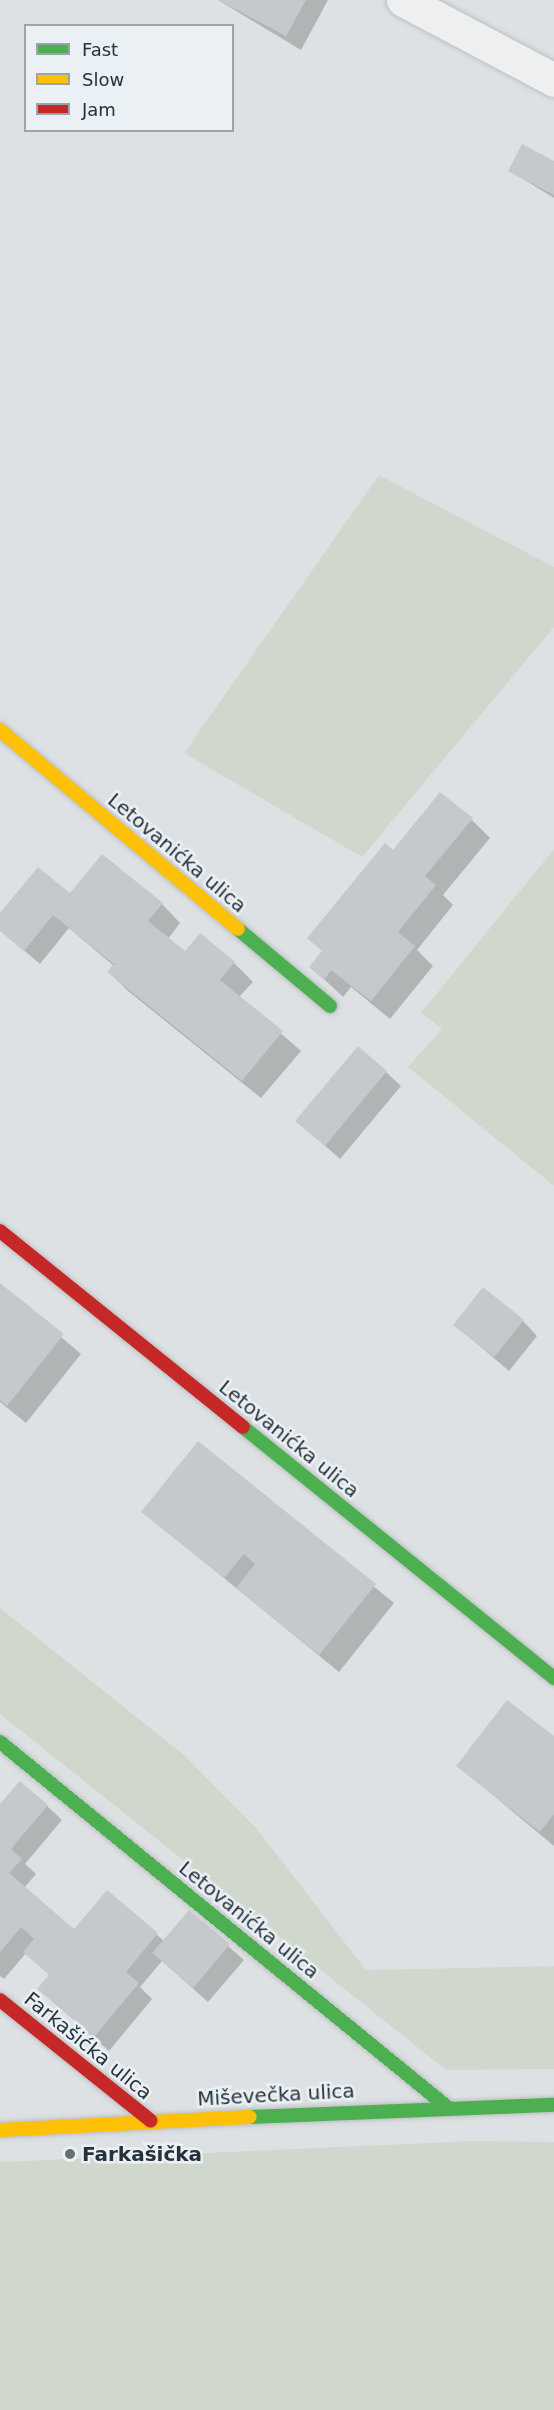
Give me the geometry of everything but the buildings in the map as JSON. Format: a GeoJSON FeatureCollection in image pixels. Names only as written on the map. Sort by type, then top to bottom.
{"type":"FeatureCollection","features":[{"type":"Feature","properties":{"kind":"street"},"geometry":{"type":"LineString","coordinates":[[404,0],[554,80]]}},
{"type":"Feature","properties":{"kind":"street","name":"Letovanićka ulica"},"geometry":{"type":"LineString","coordinates":[[0,730],[330,1006]]}},
{"type":"Feature","properties":{"kind":"street","name":"Letovanićka ulica"},"geometry":{"type":"LineString","coordinates":[[0,1231],[554,1678]]}},
{"type":"Feature","properties":{"kind":"street","name":"Letovanićka ulica"},"geometry":{"type":"LineString","coordinates":[[0,1742],[446,2106]]}},
{"type":"Feature","properties":{"kind":"street","name":"Farkašićka ulica"},"geometry":{"type":"LineString","coordinates":[[0,2000],[151,2121]]}},
{"type":"Feature","properties":{"kind":"street","name":"Miševečka ulica"},"geometry":{"type":"LineString","coordinates":[[0,2130],[446,2106],[554,2105]]}},
{"type":"Feature","properties":{"kind":"shaded area"},"geometry":{"type":"Polygon","coordinates":[[[379,475],[554,567],[554,627],[362,857],[184,753],[379,475]]]}},
{"type":"Feature","properties":{"kind":"shaded area"},"geometry":{"type":"Polygon","coordinates":[[[554,849],[554,1186],[408,1067],[442,1029],[421,1013],[554,849]]]}},
{"type":"Feature","properties":{"kind":"shaded area"},"geometry":{"type":"Polygon","coordinates":[[[0,1608],[184,1755],[257,1829],[366,1970],[554,1966],[554,2069],[446,2070],[0,1714],[0,1608]]]}},
{"type":"Feature","properties":{"kind":"shaded area"},"geometry":{"type":"Polygon","coordinates":[[[473,2141],[554,2142],[554,2410],[0,2410],[0,2162],[473,2141]]]}},
{"type":"Feature","properties":{"kind":"traffic: fast"},"geometry":{"type":"LineString","coordinates":[[238,929],[330,1006]]}},
{"type":"Feature","properties":{"kind":"traffic: fast"},"geometry":{"type":"LineString","coordinates":[[243,1427],[554,1678]]}},
{"type":"Feature","properties":{"kind":"traffic: fast"},"geometry":{"type":"LineString","coordinates":[[0,1742],[446,2106]]}},
{"type":"Feature","properties":{"kind":"traffic: fast"},"geometry":{"type":"LineString","coordinates":[[250,2117],[554,2105]]}},
{"type":"Feature","properties":{"kind":"traffic: slow"},"geometry":{"type":"LineString","coordinates":[[0,730],[238,929]]}},
{"type":"Feature","properties":{"kind":"traffic: slow"},"geometry":{"type":"LineString","coordinates":[[0,2130],[250,2117]]}},
{"type":"Feature","properties":{"kind":"traffic: jam"},"geometry":{"type":"LineString","coordinates":[[0,1231],[243,1427]]}},
{"type":"Feature","properties":{"kind":"traffic: jam"},"geometry":{"type":"LineString","coordinates":[[0,2000],[151,2121]]}},
{"type":"Feature","properties":{"kind":"place","name":"Farkašička"},"geometry":{"type":"Point","coordinates":[70,2154]}}]}
